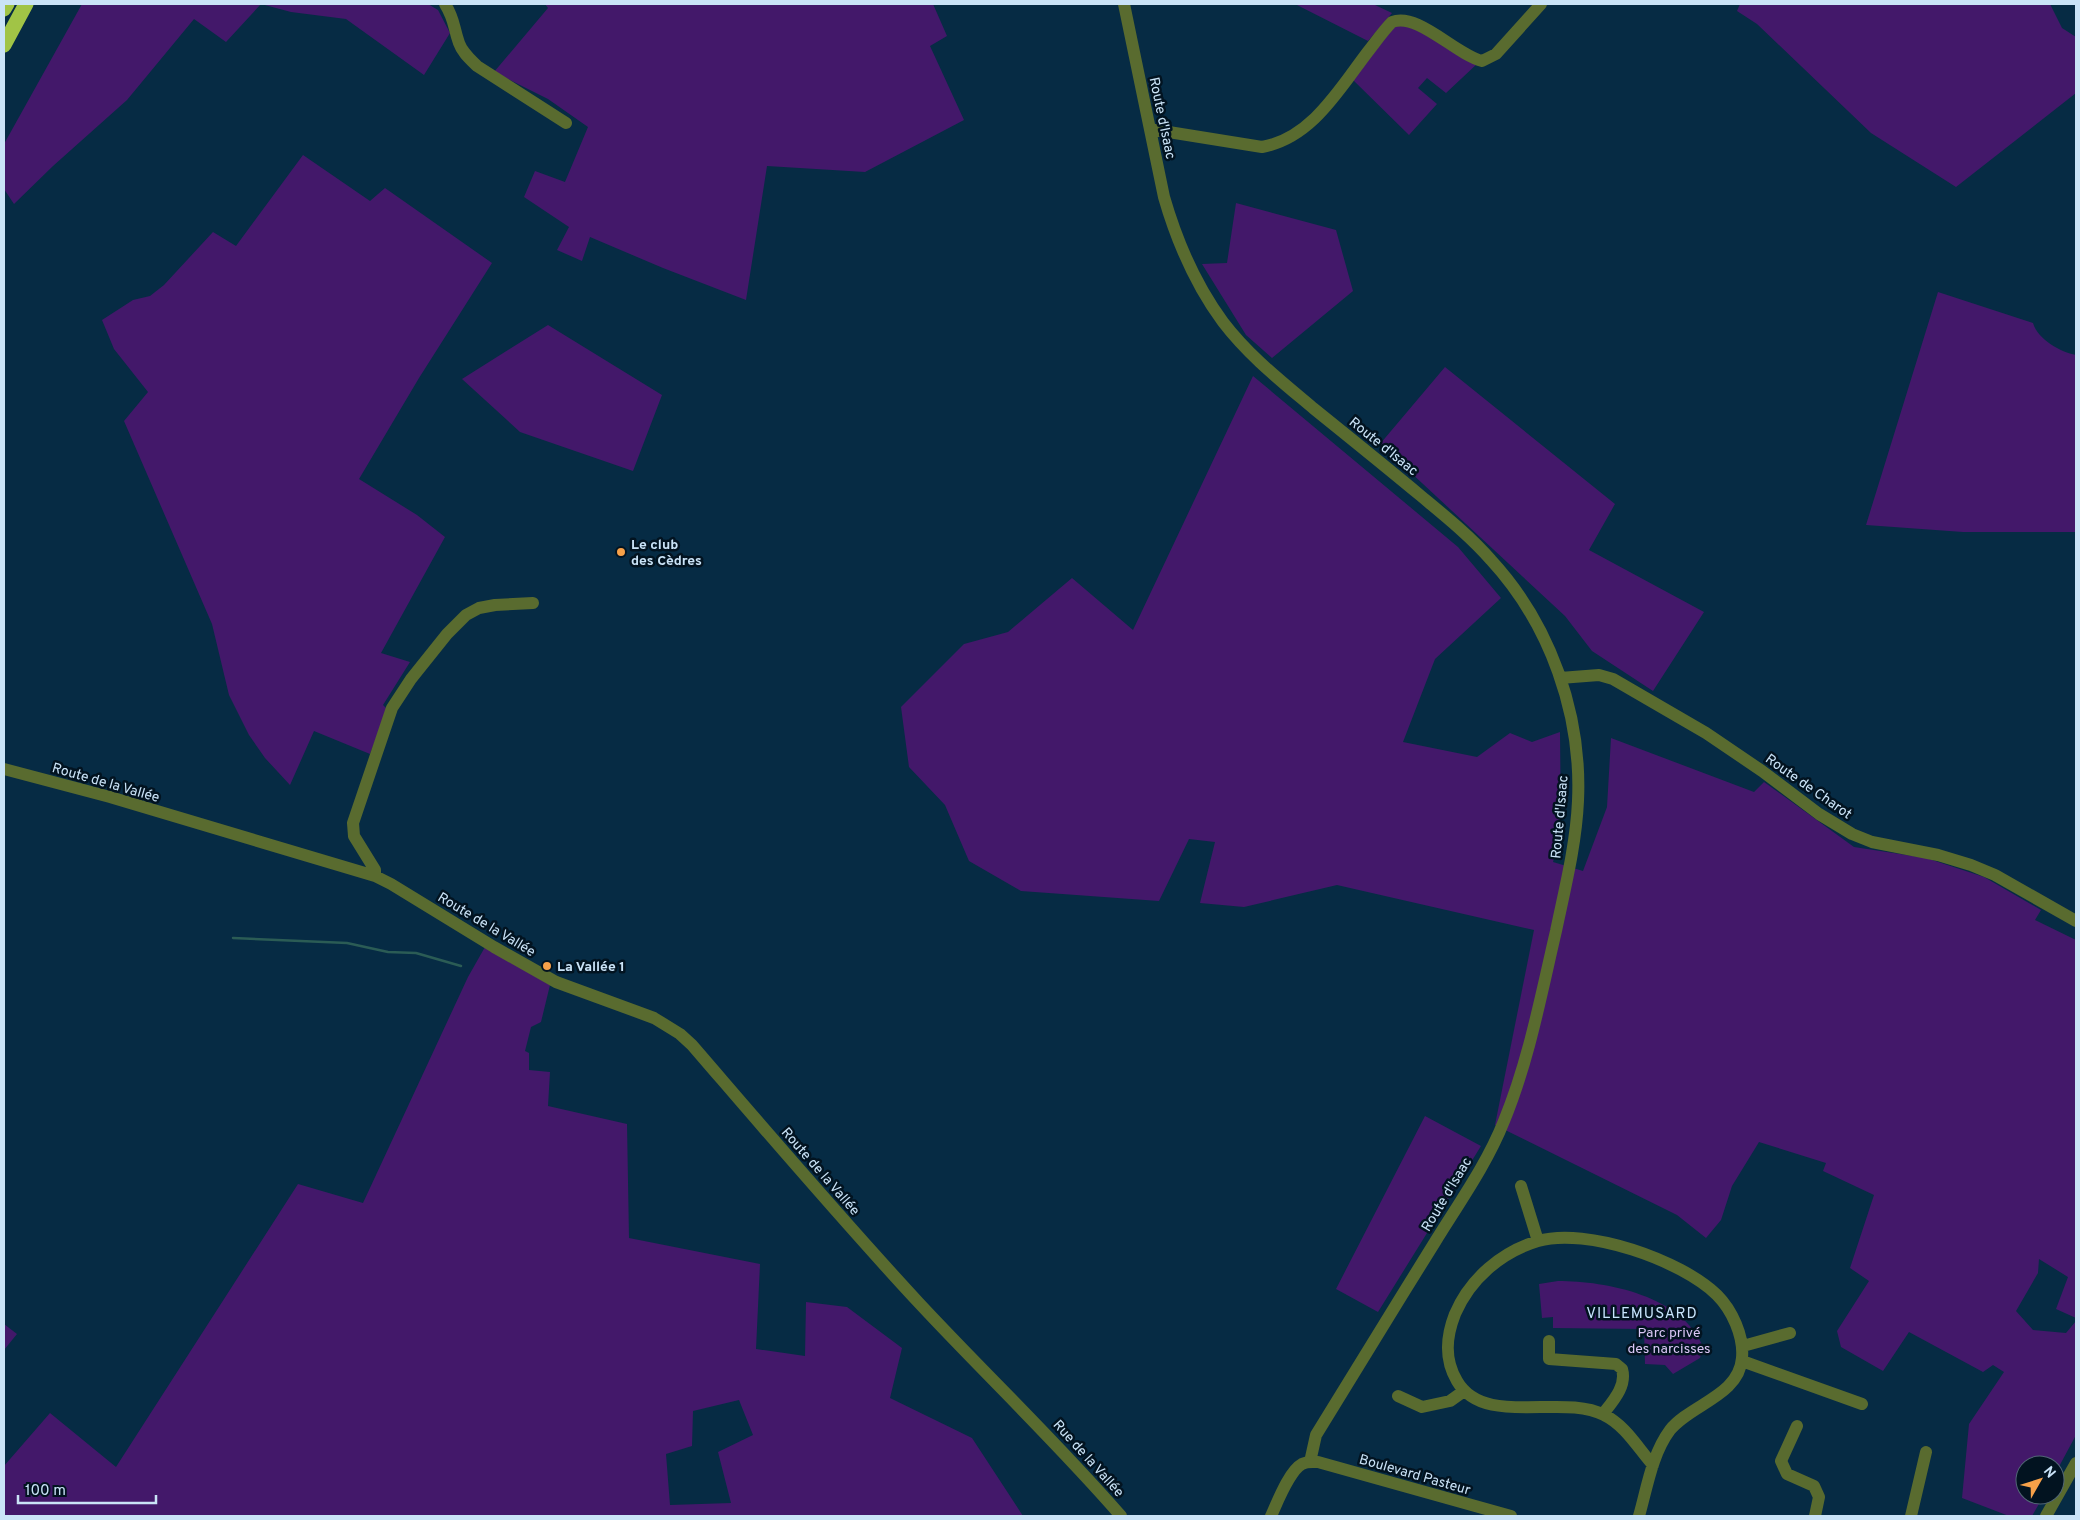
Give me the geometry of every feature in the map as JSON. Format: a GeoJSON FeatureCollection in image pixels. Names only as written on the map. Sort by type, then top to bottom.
{"type":"FeatureCollection","features":[{"type":"Feature","properties":{"kind":"highway"},"geometry":{"type":"LineString","coordinates":[[4,9],[7,4]]}},
{"type":"Feature","properties":{"kind":"highway"},"geometry":{"type":"LineString","coordinates":[[4,44],[26,4]]}},
{"type":"Feature","properties":{"kind":"street"},"geometry":{"type":"LineString","coordinates":[[445,4],[453,17],[459,43],[465,54],[477,66],[566,123]]}},
{"type":"Feature","properties":{"kind":"street","name":"Route d'Isaac"},"geometry":{"type":"LineString","coordinates":[[1124,4],[1164,197],[1184,256],[1197,280],[1225,324],[1269,371],[1420,495],[1494,562],[1524,602],[1540,630],[1568,702],[1574,736],[1578,780],[1576,827],[1563,898],[1531,1038],[1503,1124],[1470,1186],[1316,1435],[1310,1462]]}},
{"type":"Feature","properties":{"kind":"street"},"geometry":{"type":"LineString","coordinates":[[1150,130],[1262,147],[1271,146],[1291,137],[1318,116],[1392,22],[1399,20],[1410,21],[1466,54],[1482,61],[1496,54],[1541,4]]}},
{"type":"Feature","properties":{"kind":"street"},"geometry":{"type":"LineString","coordinates":[[375,876],[372,865],[354,836],[353,823],[392,708],[411,679],[447,634],[466,615],[479,608],[495,605],[533,603]]}},
{"type":"Feature","properties":{"kind":"street","name":"Route de Charot"},"geometry":{"type":"LineString","coordinates":[[1560,678],[1599,675],[1621,683],[1706,733],[1762,770],[1820,814],[1852,834],[1872,842],[1938,855],[1971,865],[1995,875],[2076,921]]}},
{"type":"Feature","properties":{"kind":"street","name":"Route de la Vallée"},"geometry":{"type":"LineString","coordinates":[[4,769],[110,797],[375,876],[533,970],[581,992],[654,1018],[680,1034],[882,1264],[964,1350],[1034,1419]]}},
{"type":"Feature","properties":{"kind":"street"},"geometry":{"type":"LineString","coordinates":[[1521,1186],[1538,1241]]}},
{"type":"Feature","properties":{"kind":"street"},"geometry":{"type":"LineString","coordinates":[[1639,1516],[1653,1465],[1670,1430],[1684,1417],[1722,1392],[1732,1382],[1742,1361],[1743,1346],[1730,1312],[1722,1301],[1702,1283],[1635,1250],[1580,1239],[1538,1241],[1500,1258],[1471,1286],[1458,1307],[1449,1329],[1448,1362],[1464,1392],[1480,1402],[1499,1406],[1581,1408],[1603,1414],[1615,1422],[1653,1465]]}},
{"type":"Feature","properties":{"kind":"street"},"geometry":{"type":"LineString","coordinates":[[1743,1346],[1790,1333]]}},
{"type":"Feature","properties":{"kind":"street"},"geometry":{"type":"LineString","coordinates":[[1549,1341],[1549,1359],[1616,1364],[1622,1369],[1623,1382],[1615,1398],[1603,1414]]}},
{"type":"Feature","properties":{"kind":"street"},"geometry":{"type":"LineString","coordinates":[[1742,1361],[1862,1404]]}},
{"type":"Feature","properties":{"kind":"street"},"geometry":{"type":"LineString","coordinates":[[1398,1396],[1422,1407],[1450,1401],[1464,1392]]}},
{"type":"Feature","properties":{"kind":"street","name":"Rue de la Vallée"},"geometry":{"type":"LineString","coordinates":[[1034,1419],[1121,1516]]}},
{"type":"Feature","properties":{"kind":"street"},"geometry":{"type":"LineString","coordinates":[[1797,1426],[1781,1461],[1787,1474],[1814,1486],[1819,1497],[1815,1516]]}},
{"type":"Feature","properties":{"kind":"street"},"geometry":{"type":"LineString","coordinates":[[1911,1516],[1926,1452]]}},
{"type":"Feature","properties":{"kind":"street"},"geometry":{"type":"LineString","coordinates":[[1271,1516],[1290,1476],[1302,1464],[1310,1462]]}},
{"type":"Feature","properties":{"kind":"street","name":"Boulevard Pasteur"},"geometry":{"type":"LineString","coordinates":[[1310,1462],[1318,1462],[1511,1516]]}},
{"type":"Feature","properties":{"kind":"street"},"geometry":{"type":"LineString","coordinates":[[2046,1516],[2076,1463]]}},
{"type":"Feature","properties":{"kind":"green space"},"geometry":{"type":"Polygon","coordinates":[[[82,4],[261,4],[226,42],[194,19],[127,100],[53,166],[14,204],[4,189],[4,144],[82,4]]]}},
{"type":"Feature","properties":{"kind":"green space"},"geometry":{"type":"Polygon","coordinates":[[[261,4],[428,4],[438,10],[450,33],[424,75],[346,19],[291,12],[261,4]]]}},
{"type":"Feature","properties":{"kind":"green space"},"geometry":{"type":"Polygon","coordinates":[[[545,4],[933,4],[947,36],[930,46],[964,120],[865,172],[767,166],[746,300],[590,237],[582,261],[557,250],[569,227],[524,197],[535,171],[565,182],[588,127],[548,99],[494,72],[548,8],[545,4]]]}},
{"type":"Feature","properties":{"kind":"green space"},"geometry":{"type":"Polygon","coordinates":[[[1295,4],[1376,4],[1392,13],[1368,41],[1295,4]]]}},
{"type":"Feature","properties":{"kind":"green space"},"geometry":{"type":"Polygon","coordinates":[[[1740,4],[2050,4],[2062,28],[2076,37],[2076,93],[1956,187],[1871,133],[1757,24],[1737,11],[1740,4]]]}},
{"type":"Feature","properties":{"kind":"green space"},"geometry":{"type":"Polygon","coordinates":[[[1406,23],[1478,63],[1446,93],[1427,78],[1418,88],[1437,104],[1409,135],[1352,79],[1396,25],[1406,23]]]}},
{"type":"Feature","properties":{"kind":"green space"},"geometry":{"type":"Polygon","coordinates":[[[303,155],[370,201],[385,188],[492,263],[419,378],[359,479],[417,515],[445,537],[381,653],[410,662],[383,705],[387,709],[370,754],[314,731],[290,785],[265,758],[249,735],[229,695],[212,624],[124,421],[148,392],[114,349],[102,320],[133,300],[150,296],[164,285],[213,232],[236,246],[303,155]]]}},
{"type":"Feature","properties":{"kind":"green space"},"geometry":{"type":"Polygon","coordinates":[[[1236,203],[1336,230],[1353,291],[1272,358],[1246,335],[1202,264],[1227,263],[1236,203]]]}},
{"type":"Feature","properties":{"kind":"green space"},"geometry":{"type":"Polygon","coordinates":[[[1938,292],[2033,323],[2045,340],[2064,351],[2076,355],[2076,532],[1963,532],[1866,525],[1938,292]]]}},
{"type":"Feature","properties":{"kind":"green space"},"geometry":{"type":"Polygon","coordinates":[[[548,325],[662,395],[633,471],[520,432],[462,379],[548,325]]]}},
{"type":"Feature","properties":{"kind":"green space"},"geometry":{"type":"Polygon","coordinates":[[[1445,367],[1615,504],[1589,550],[1704,612],[1653,691],[1592,651],[1565,616],[1380,444],[1445,367]]]}},
{"type":"Feature","properties":{"kind":"green space"},"geometry":{"type":"Polygon","coordinates":[[[1253,376],[1458,547],[1501,598],[1435,659],[1403,742],[1477,757],[1510,733],[1532,742],[1560,732],[1561,831],[1553,862],[1583,871],[1607,807],[1611,738],[1754,792],[1764,782],[1854,847],[1926,858],[1984,877],[2041,910],[2035,920],[2076,940],[2076,1318],[2056,1309],[2068,1277],[2039,1259],[2038,1273],[2016,1311],[2033,1330],[2066,1333],[2076,1321],[2076,1435],[2065,1455],[2015,1455],[2015,1505],[2038,1505],[2032,1516],[2009,1516],[1962,1498],[1969,1424],[2004,1372],[1993,1365],[1983,1372],[1909,1332],[1883,1371],[1841,1347],[1837,1331],[1869,1281],[1850,1268],[1874,1195],[1823,1171],[1826,1163],[1759,1142],[1732,1186],[1721,1220],[1706,1238],[1677,1215],[1495,1125],[1534,930],[1337,885],[1244,907],[1200,903],[1215,842],[1189,839],[1159,901],[1021,891],[969,861],[945,805],[909,767],[901,707],[964,644],[1008,632],[1072,578],[1133,630],[1253,376]]]}},
{"type":"Feature","properties":{"kind":"green space"},"geometry":{"type":"Polygon","coordinates":[[[485,947],[550,985],[541,1022],[531,1027],[525,1051],[529,1053],[529,1070],[550,1072],[548,1106],[627,1124],[629,1238],[760,1264],[756,1349],[805,1356],[806,1302],[847,1307],[902,1348],[890,1398],[972,1438],[1023,1516],[4,1516],[4,1466],[50,1413],[116,1467],[298,1184],[363,1203],[468,977],[485,947]],[[739,1400],[693,1411],[692,1446],[666,1454],[670,1505],[731,1503],[718,1452],[753,1435],[739,1400]]]}},
{"type":"Feature","properties":{"kind":"green space"},"geometry":{"type":"Polygon","coordinates":[[[1425,1116],[1481,1146],[1378,1312],[1336,1289],[1425,1116]]]}},
{"type":"Feature","properties":{"kind":"green space","name":"Parc privé des narcisses"},"geometry":{"type":"Polygon","coordinates":[[[1558,1281],[1599,1284],[1620,1288],[1661,1304],[1679,1315],[1693,1330],[1703,1347],[1700,1358],[1673,1374],[1665,1365],[1645,1364],[1644,1329],[1553,1328],[1553,1317],[1542,1318],[1539,1284],[1558,1281]]]}},
{"type":"Feature","properties":{"kind":"green space"},"geometry":{"type":"Polygon","coordinates":[[[4,1324],[17,1334],[4,1350],[4,1324]]]}},
{"type":"Feature","properties":{"kind":"waterway"},"geometry":{"type":"LineString","coordinates":[[233,938],[347,943],[388,952],[416,953],[461,966]]}},
{"type":"Feature","properties":{"kind":"place","name":"Le club des Cèdres"},"geometry":{"type":"Point","coordinates":[621,552]}},
{"type":"Feature","properties":{"kind":"place","name":"La Vallée 1"},"geometry":{"type":"Point","coordinates":[547,966]}},
{"type":"Feature","properties":{"kind":"district","name":"VILLEMUSARD"},"geometry":{"type":"Point","coordinates":[1642,1313]}}]}
